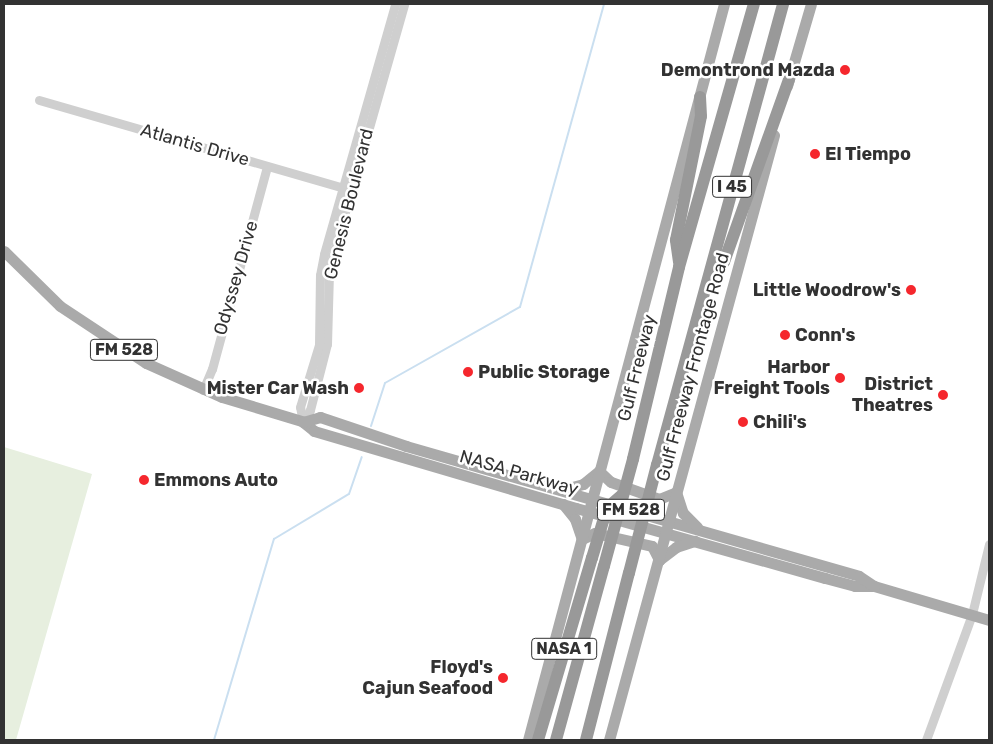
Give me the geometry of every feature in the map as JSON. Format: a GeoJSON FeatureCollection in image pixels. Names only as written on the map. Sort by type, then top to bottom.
{"type":"FeatureCollection","features":[{"type":"Feature","properties":{"kind":"highway","name":"Gulf Freeway"},"geometry":{"type":"LineString","coordinates":[[556,740],[633,459],[679,267],[754,4]]}},
{"type":"Feature","properties":{"kind":"highway","name":"I 45"},"geometry":{"type":"LineString","coordinates":[[586,740],[705,285],[783,4]]}},
{"type":"Feature","properties":{"kind":"highway"},"geometry":{"type":"LineString","coordinates":[[705,285],[724,262],[789,80]]}},
{"type":"Feature","properties":{"kind":"highway"},"geometry":{"type":"LineString","coordinates":[[679,267],[676,240],[701,116],[700,97]]}},
{"type":"Feature","properties":{"kind":"highway","name":"NASA 1"},"geometry":{"type":"LineString","coordinates":[[538,740],[607,508],[623,494]]}},
{"type":"Feature","properties":{"kind":"main road"},"geometry":{"type":"LineString","coordinates":[[528,740],[589,512],[598,471],[724,4]]}},
{"type":"Feature","properties":{"kind":"main road","name":"Gulf Freeway Frontage Road"},"geometry":{"type":"LineString","coordinates":[[609,740],[811,4]]}},
{"type":"Feature","properties":{"kind":"main road","name":"NASA Parkway"},"geometry":{"type":"LineString","coordinates":[[4,251],[44,293],[93,330],[146,363],[203,390],[303,422],[314,431],[402,458],[856,586],[874,586],[989,620]]}},
{"type":"Feature","properties":{"kind":"main road","name":"NASA Parkway"},"geometry":{"type":"LineString","coordinates":[[303,422],[320,417],[406,446],[859,576],[874,586]]}},
{"type":"Feature","properties":{"kind":"main road"},"geometry":{"type":"LineString","coordinates":[[402,458],[406,446]]}},
{"type":"Feature","properties":{"kind":"main road"},"geometry":{"type":"LineString","coordinates":[[598,471],[611,482],[660,499],[676,492],[683,512],[700,530]]}},
{"type":"Feature","properties":{"kind":"main road"},"geometry":{"type":"LineString","coordinates":[[560,490],[583,484],[598,471]]}},
{"type":"Feature","properties":{"kind":"main road"},"geometry":{"type":"LineString","coordinates":[[562,503],[575,519],[582,538]]}},
{"type":"Feature","properties":{"kind":"main road"},"geometry":{"type":"LineString","coordinates":[[582,538],[595,533],[652,546],[659,560],[676,547],[695,541]]}},
{"type":"Feature","properties":{"kind":"street","name":"Genesis Boulevard"},"geometry":{"type":"LineString","coordinates":[[303,422],[310,410],[326,351],[330,265],[347,189],[399,5]]}},
{"type":"Feature","properties":{"kind":"street","name":"Atlantis Drive"},"geometry":{"type":"LineString","coordinates":[[39,100],[347,189]]}},
{"type":"Feature","properties":{"kind":"street","name":"Odyssey Drive"},"geometry":{"type":"LineString","coordinates":[[203,390],[212,369],[267,166]]}},
{"type":"Feature","properties":{"kind":"street"},"geometry":{"type":"LineString","coordinates":[[926,740],[972,614],[989,544]]}},
{"type":"Feature","properties":{"kind":"green space"},"geometry":{"type":"Polygon","coordinates":[[[4,447],[92,474],[16,740],[4,740],[4,447]]]}},
{"type":"Feature","properties":{"kind":"waterway"},"geometry":{"type":"LineString","coordinates":[[371,426],[385,383],[520,307],[604,4]]}},
{"type":"Feature","properties":{"kind":"waterway"},"geometry":{"type":"LineString","coordinates":[[214,740],[274,539],[349,494],[362,457]]}},
{"type":"Feature","properties":{"kind":"place","name":"Demontrond Mazda"},"geometry":{"type":"Point","coordinates":[845,70]}},
{"type":"Feature","properties":{"kind":"place","name":"El Tiempo"},"geometry":{"type":"Point","coordinates":[815,154]}},
{"type":"Feature","properties":{"kind":"place","name":"Little Woodrow's"},"geometry":{"type":"Point","coordinates":[911,290]}},
{"type":"Feature","properties":{"kind":"place","name":"Conn's"},"geometry":{"type":"Point","coordinates":[785,335]}},
{"type":"Feature","properties":{"kind":"place","name":"Public Storage"},"geometry":{"type":"Point","coordinates":[468,372]}},
{"type":"Feature","properties":{"kind":"place","name":"Harbor Freight Tools"},"geometry":{"type":"Point","coordinates":[840,378]}},
{"type":"Feature","properties":{"kind":"place","name":"Mister Car Wash"},"geometry":{"type":"Point","coordinates":[359,388]}},
{"type":"Feature","properties":{"kind":"place","name":"District Theatres"},"geometry":{"type":"Point","coordinates":[943,395]}},
{"type":"Feature","properties":{"kind":"place","name":"Chili's"},"geometry":{"type":"Point","coordinates":[743,422]}},
{"type":"Feature","properties":{"kind":"place","name":"Emmons Auto"},"geometry":{"type":"Point","coordinates":[144,480]}},
{"type":"Feature","properties":{"kind":"place","name":"Floyd's Cajun Seafood"},"geometry":{"type":"Point","coordinates":[503,678]}}]}
